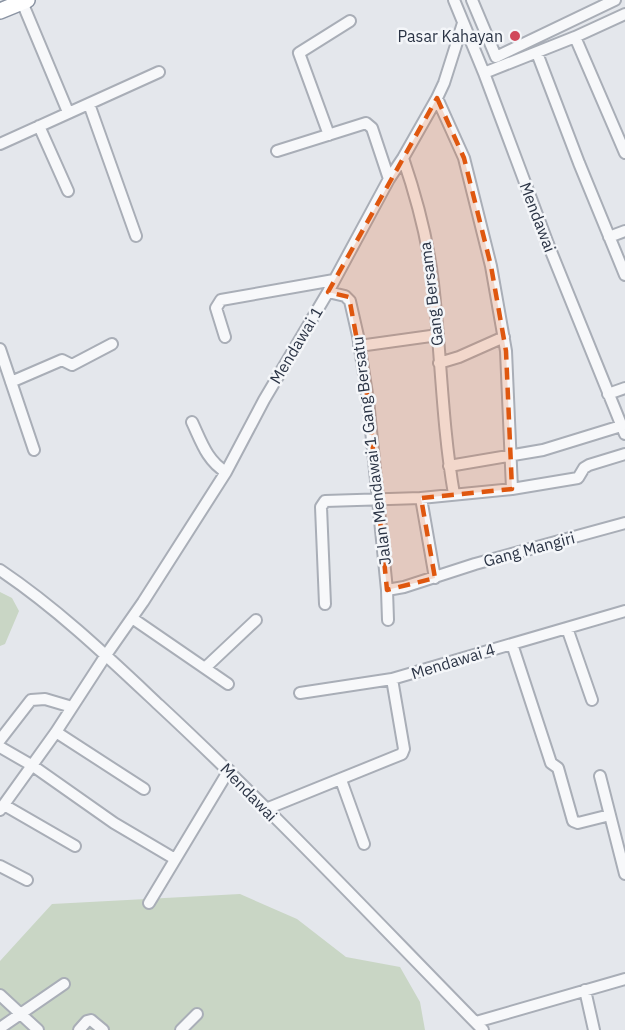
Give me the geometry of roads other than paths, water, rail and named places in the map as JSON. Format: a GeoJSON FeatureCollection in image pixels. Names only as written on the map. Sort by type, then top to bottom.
{"type":"FeatureCollection","features":[{"type":"Feature","properties":{"kind":"highway"},"geometry":{"type":"LineString","coordinates":[[0,11],[24,1]]}},
{"type":"Feature","properties":{"kind":"street","name":"Mendawai"},"geometry":{"type":"LineString","coordinates":[[454,0],[623,430]]}},
{"type":"Feature","properties":{"kind":"street"},"geometry":{"type":"LineString","coordinates":[[472,0],[496,57],[615,0]]}},
{"type":"Feature","properties":{"kind":"street"},"geometry":{"type":"LineString","coordinates":[[24,1],[68,112]]}},
{"type":"Feature","properties":{"kind":"street"},"geometry":{"type":"LineString","coordinates":[[484,73],[624,18]]}},
{"type":"Feature","properties":{"kind":"street"},"geometry":{"type":"LineString","coordinates":[[329,135],[299,53],[350,21]]}},
{"type":"Feature","properties":{"kind":"street","name":"Mendawai 1"},"geometry":{"type":"LineString","coordinates":[[2,807],[56,732],[226,472],[264,400],[328,292],[389,178],[437,98],[463,23]]}},
{"type":"Feature","properties":{"kind":"street"},"geometry":{"type":"LineString","coordinates":[[575,37],[620,130],[625,153]]}},
{"type":"Feature","properties":{"kind":"street"},"geometry":{"type":"LineString","coordinates":[[537,53],[625,275]]}},
{"type":"Feature","properties":{"kind":"street"},"geometry":{"type":"LineString","coordinates":[[0,144],[159,72]]}},
{"type":"Feature","properties":{"kind":"street"},"geometry":{"type":"LineString","coordinates":[[437,98],[464,158],[491,266],[506,351],[512,489]]}},
{"type":"Feature","properties":{"kind":"street"},"geometry":{"type":"LineString","coordinates":[[89,104],[136,236]]}},
{"type":"Feature","properties":{"kind":"street"},"geometry":{"type":"LineString","coordinates":[[277,151],[368,124],[372,128],[389,178]]}},
{"type":"Feature","properties":{"kind":"street"},"geometry":{"type":"LineString","coordinates":[[39,126],[68,192]]}},
{"type":"Feature","properties":{"kind":"street","name":"Gang Bersama"},"geometry":{"type":"LineString","coordinates":[[403,158],[415,193],[428,250],[433,282],[439,363],[459,357],[504,337]]}},
{"type":"Feature","properties":{"kind":"street"},"geometry":{"type":"LineString","coordinates":[[609,237],[625,231]]}},
{"type":"Feature","properties":{"kind":"street"},"geometry":{"type":"LineString","coordinates":[[225,337],[216,308],[221,300],[334,280]]}},
{"type":"Feature","properties":{"kind":"street","name":"Jalan Mendawai 1 Gang Bersatu"},"geometry":{"type":"LineString","coordinates":[[328,292],[345,296],[350,301],[359,346],[368,400],[388,620]]}},
{"type":"Feature","properties":{"kind":"street"},"geometry":{"type":"LineString","coordinates":[[359,346],[438,335]]}},
{"type":"Feature","properties":{"kind":"street"},"geometry":{"type":"LineString","coordinates":[[11,382],[62,360],[72,365],[112,344]]}},
{"type":"Feature","properties":{"kind":"street"},"geometry":{"type":"LineString","coordinates":[[0,349],[34,450]]}},
{"type":"Feature","properties":{"kind":"street"},"geometry":{"type":"LineString","coordinates":[[439,363],[454,494]]}},
{"type":"Feature","properties":{"kind":"street"},"geometry":{"type":"LineString","coordinates":[[608,394],[625,388]]}},
{"type":"Feature","properties":{"kind":"street"},"geometry":{"type":"LineString","coordinates":[[192,422],[209,458],[226,472]]}},
{"type":"Feature","properties":{"kind":"street"},"geometry":{"type":"LineString","coordinates":[[449,466],[510,457],[623,430]]}},
{"type":"Feature","properties":{"kind":"street"},"geometry":{"type":"LineString","coordinates":[[325,604],[322,504],[330,500],[377,501],[512,489],[579,478],[584,468],[589,465],[625,454]]}},
{"type":"Feature","properties":{"kind":"street"},"geometry":{"type":"LineString","coordinates":[[421,498],[435,578]]}},
{"type":"Feature","properties":{"kind":"street","name":"Gang Mangiri"},"geometry":{"type":"LineString","coordinates":[[387,590],[625,523]]}},
{"type":"Feature","properties":{"kind":"street","name":"Mendawai"},"geometry":{"type":"LineString","coordinates":[[0,570],[106,655],[229,770],[480,1026]]}},
{"type":"Feature","properties":{"kind":"street","name":"Mendawai 4"},"geometry":{"type":"LineString","coordinates":[[266,809],[400,756],[403,752],[392,680],[567,628],[624,614]]}},
{"type":"Feature","properties":{"kind":"street"},"geometry":{"type":"LineString","coordinates":[[132,618],[228,684]]}},
{"type":"Feature","properties":{"kind":"street"},"geometry":{"type":"LineString","coordinates":[[206,667],[256,620]]}},
{"type":"Feature","properties":{"kind":"street"},"geometry":{"type":"LineString","coordinates":[[567,628],[592,700]]}},
{"type":"Feature","properties":{"kind":"street"},"geometry":{"type":"LineString","coordinates":[[512,644],[551,763],[558,768],[573,821],[578,823],[610,815]]}},
{"type":"Feature","properties":{"kind":"street"},"geometry":{"type":"LineString","coordinates":[[300,693],[392,680]]}},
{"type":"Feature","properties":{"kind":"street"},"geometry":{"type":"LineString","coordinates":[[0,740],[31,700],[54,700],[72,707]]}},
{"type":"Feature","properties":{"kind":"street"},"geometry":{"type":"LineString","coordinates":[[56,732],[144,789]]}},
{"type":"Feature","properties":{"kind":"street"},"geometry":{"type":"LineString","coordinates":[[0,747],[33,766],[114,824],[175,859]]}},
{"type":"Feature","properties":{"kind":"street"},"geometry":{"type":"LineString","coordinates":[[149,903],[229,770]]}},
{"type":"Feature","properties":{"kind":"street"},"geometry":{"type":"LineString","coordinates":[[600,776],[610,815],[620,836],[625,874]]}},
{"type":"Feature","properties":{"kind":"street"},"geometry":{"type":"LineString","coordinates":[[341,780],[364,844]]}},
{"type":"Feature","properties":{"kind":"street"},"geometry":{"type":"LineString","coordinates":[[2,807],[75,846]]}},
{"type":"Feature","properties":{"kind":"street"},"geometry":{"type":"LineString","coordinates":[[0,866],[27,880]]}},
{"type":"Feature","properties":{"kind":"street"},"geometry":{"type":"LineString","coordinates":[[480,1026],[585,990],[625,979]]}},
{"type":"Feature","properties":{"kind":"street"},"geometry":{"type":"LineString","coordinates":[[0,1028],[63,984]]}},
{"type":"Feature","properties":{"kind":"street"},"geometry":{"type":"LineString","coordinates":[[585,990],[594,1030]]}},
{"type":"Feature","properties":{"kind":"street"},"geometry":{"type":"LineString","coordinates":[[0,995],[38,1030]]}},
{"type":"Feature","properties":{"kind":"street"},"geometry":{"type":"LineString","coordinates":[[181,1030],[197,1014]]}},
{"type":"Feature","properties":{"kind":"street"},"geometry":{"type":"LineString","coordinates":[[79,1030],[91,1020],[103,1030]]}},
{"type":"Feature","properties":{"kind":"place","name":"Pasar Kahayan"},"geometry":{"type":"Point","coordinates":[515,36]}}]}
